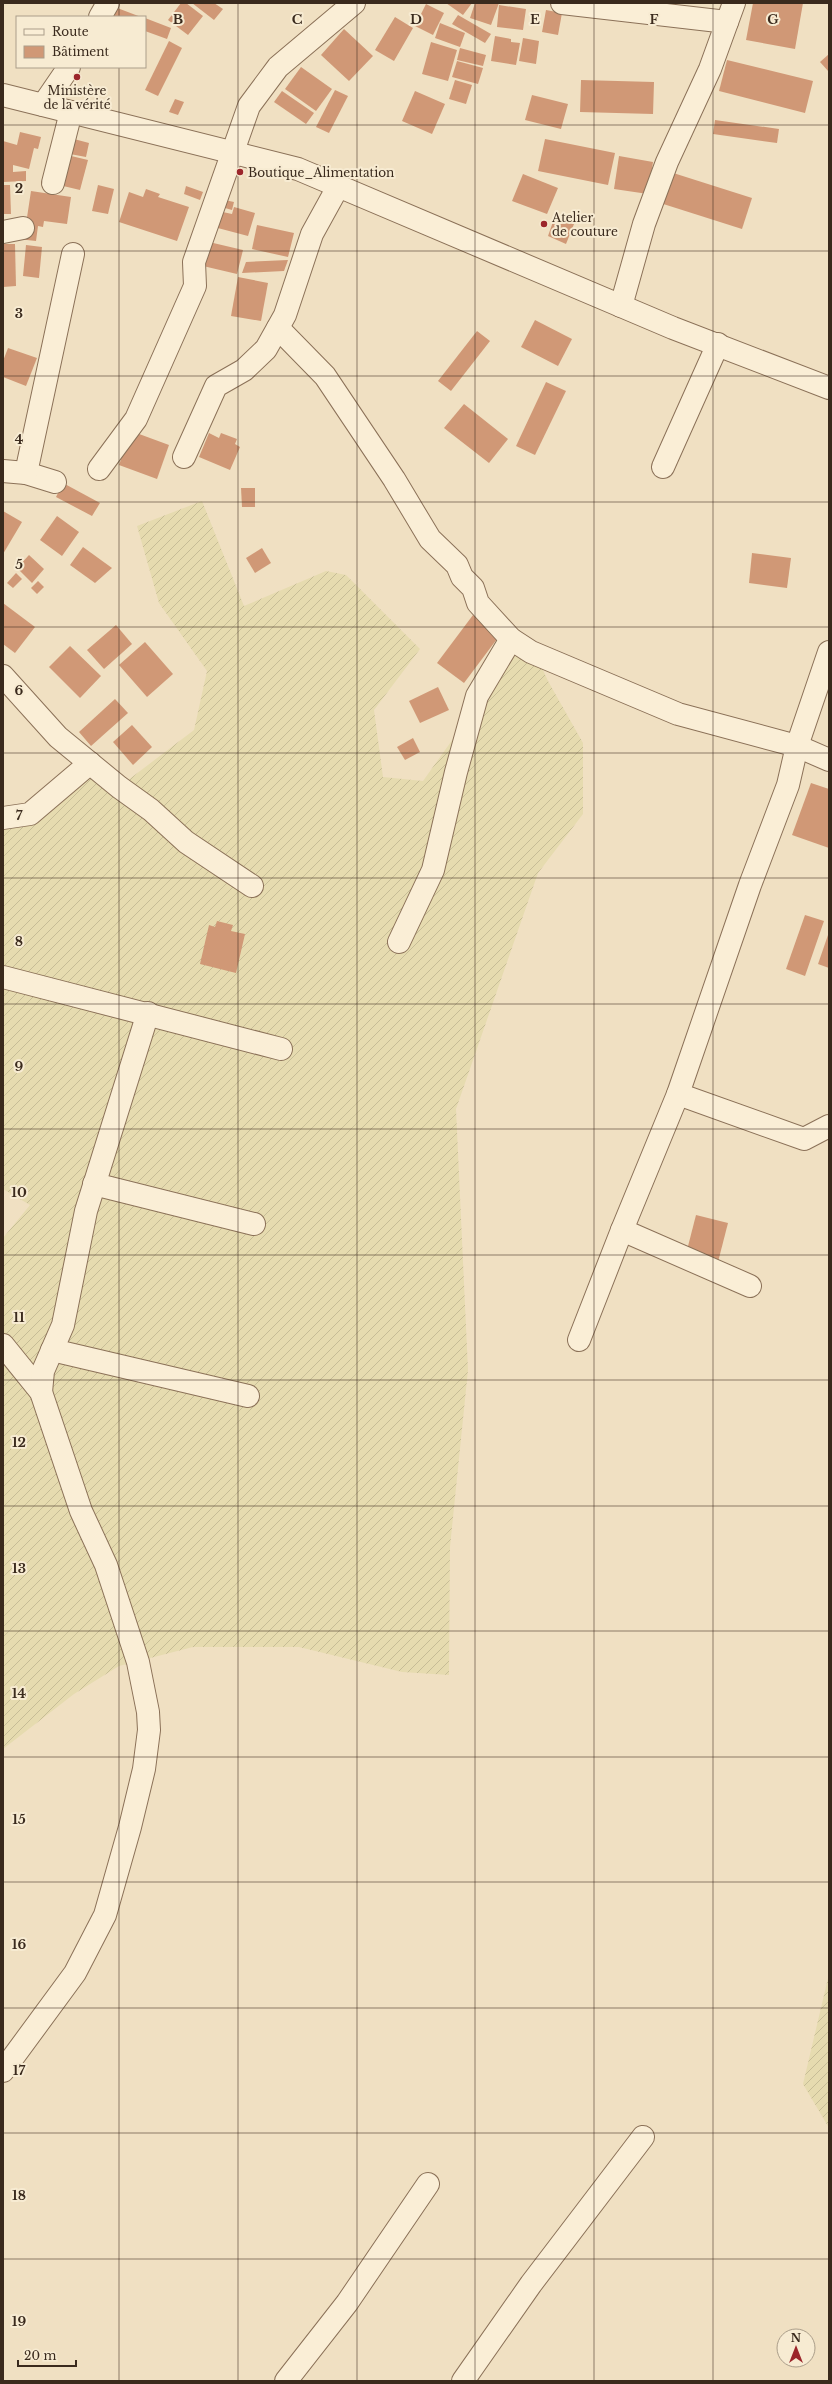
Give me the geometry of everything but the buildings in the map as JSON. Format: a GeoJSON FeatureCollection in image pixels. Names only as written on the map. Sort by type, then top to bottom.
{"type":"FeatureCollection","features":[{"type":"Feature","properties":{"kind":"street"},"geometry":{"type":"LineString","coordinates":[[101,16],[108,3]]}},
{"type":"Feature","properties":{"kind":"street"},"geometry":{"type":"LineString","coordinates":[[99,468],[136,420],[195,286],[194,262],[231,152],[249,106],[278,67],[354,3]]}},
{"type":"Feature","properties":{"kind":"street"},"geometry":{"type":"LineString","coordinates":[[562,3],[731,12],[710,69],[667,162],[644,224],[621,306]]}},
{"type":"Feature","properties":{"kind":"street"},"geometry":{"type":"LineString","coordinates":[[43,105],[68,68]]}},
{"type":"Feature","properties":{"kind":"street"},"geometry":{"type":"LineString","coordinates":[[3,95],[298,169],[339,185],[672,328],[718,344],[829,388]]}},
{"type":"Feature","properties":{"kind":"street"},"geometry":{"type":"LineString","coordinates":[[53,183],[71,112]]}},
{"type":"Feature","properties":{"kind":"street"},"geometry":{"type":"LineString","coordinates":[[184,457],[216,386],[244,370],[266,349],[278,328],[285,315],[312,234],[339,185]]}},
{"type":"Feature","properties":{"kind":"street"},"geometry":{"type":"LineString","coordinates":[[26,473],[73,254]]}},
{"type":"Feature","properties":{"kind":"street"},"geometry":{"type":"LineString","coordinates":[[278,328],[325,376],[394,479],[430,539],[457,565],[462,577],[473,588],[478,603],[511,639],[532,652],[678,714],[797,746],[829,760]]}},
{"type":"Feature","properties":{"kind":"street"},"geometry":{"type":"LineString","coordinates":[[663,467],[718,344]]}},
{"type":"Feature","properties":{"kind":"street"},"geometry":{"type":"LineString","coordinates":[[3,471],[26,473],[55,482]]}},
{"type":"Feature","properties":{"kind":"street"},"geometry":{"type":"LineString","coordinates":[[399,942],[433,870],[456,772],[477,696],[511,639]]}},
{"type":"Feature","properties":{"kind":"street"},"geometry":{"type":"LineString","coordinates":[[579,1340],[678,1094],[750,885],[788,785],[797,746],[829,652]]}},
{"type":"Feature","properties":{"kind":"street"},"geometry":{"type":"LineString","coordinates":[[3,676],[58,737],[151,810],[186,842],[252,886]]}},
{"type":"Feature","properties":{"kind":"street"},"geometry":{"type":"LineString","coordinates":[[3,818],[30,814],[90,763]]}},
{"type":"Feature","properties":{"kind":"street"},"geometry":{"type":"LineString","coordinates":[[3,977],[148,1013],[281,1049]]}},
{"type":"Feature","properties":{"kind":"street"},"geometry":{"type":"LineString","coordinates":[[41,1392],[43,1371],[63,1325],[86,1211],[148,1013]]}},
{"type":"Feature","properties":{"kind":"street"},"geometry":{"type":"LineString","coordinates":[[678,1094],[804,1139],[829,1126]]}},
{"type":"Feature","properties":{"kind":"street"},"geometry":{"type":"LineString","coordinates":[[94,1184],[254,1224]]}},
{"type":"Feature","properties":{"kind":"street"},"geometry":{"type":"LineString","coordinates":[[622,1230],[750,1286]]}},
{"type":"Feature","properties":{"kind":"street"},"geometry":{"type":"LineString","coordinates":[[3,1345],[41,1392],[81,1511],[106,1565],[138,1662],[148,1712],[149,1730],[144,1769],[130,1827],[104,1915],[75,1973],[3,2071]]}},
{"type":"Feature","properties":{"kind":"street"},"geometry":{"type":"LineString","coordinates":[[52,1350],[248,1396]]}},
{"type":"Feature","properties":{"kind":"street"},"geometry":{"type":"LineString","coordinates":[[463,2381],[530,2284],[643,2137]]}},
{"type":"Feature","properties":{"kind":"street"},"geometry":{"type":"LineString","coordinates":[[286,2381],[347,2303],[428,2184]]}},
{"type":"Feature","properties":{"kind":"shaded area"},"geometry":{"type":"Polygon","coordinates":[[[202,501],[244,606],[326,571],[346,575],[420,649],[374,710],[383,777],[423,781],[527,635],[548,681],[583,743],[583,814],[538,873],[456,1109],[468,1370],[450,1547],[449,1675],[402,1672],[299,1647],[193,1647],[119,1666],[74,1694],[3,1749],[3,1238],[30,1205],[3,1189],[3,818],[90,763],[119,787],[194,730],[207,671],[159,603],[137,526],[202,501]]]}},
{"type":"Feature","properties":{"kind":"shaded area"},"geometry":{"type":"Polygon","coordinates":[[[829,1974],[829,2128],[803,2084],[829,1974]]]}},
{"type":"Feature","properties":{"kind":"place","name":"Ministère de la vérité"},"geometry":{"type":"Point","coordinates":[77,77]}},
{"type":"Feature","properties":{"kind":"place","name":"Boutique_Alimentation"},"geometry":{"type":"Point","coordinates":[240,172]}},
{"type":"Feature","properties":{"kind":"place","name":"Atelier de couture"},"geometry":{"type":"Point","coordinates":[544,224]}}]}
